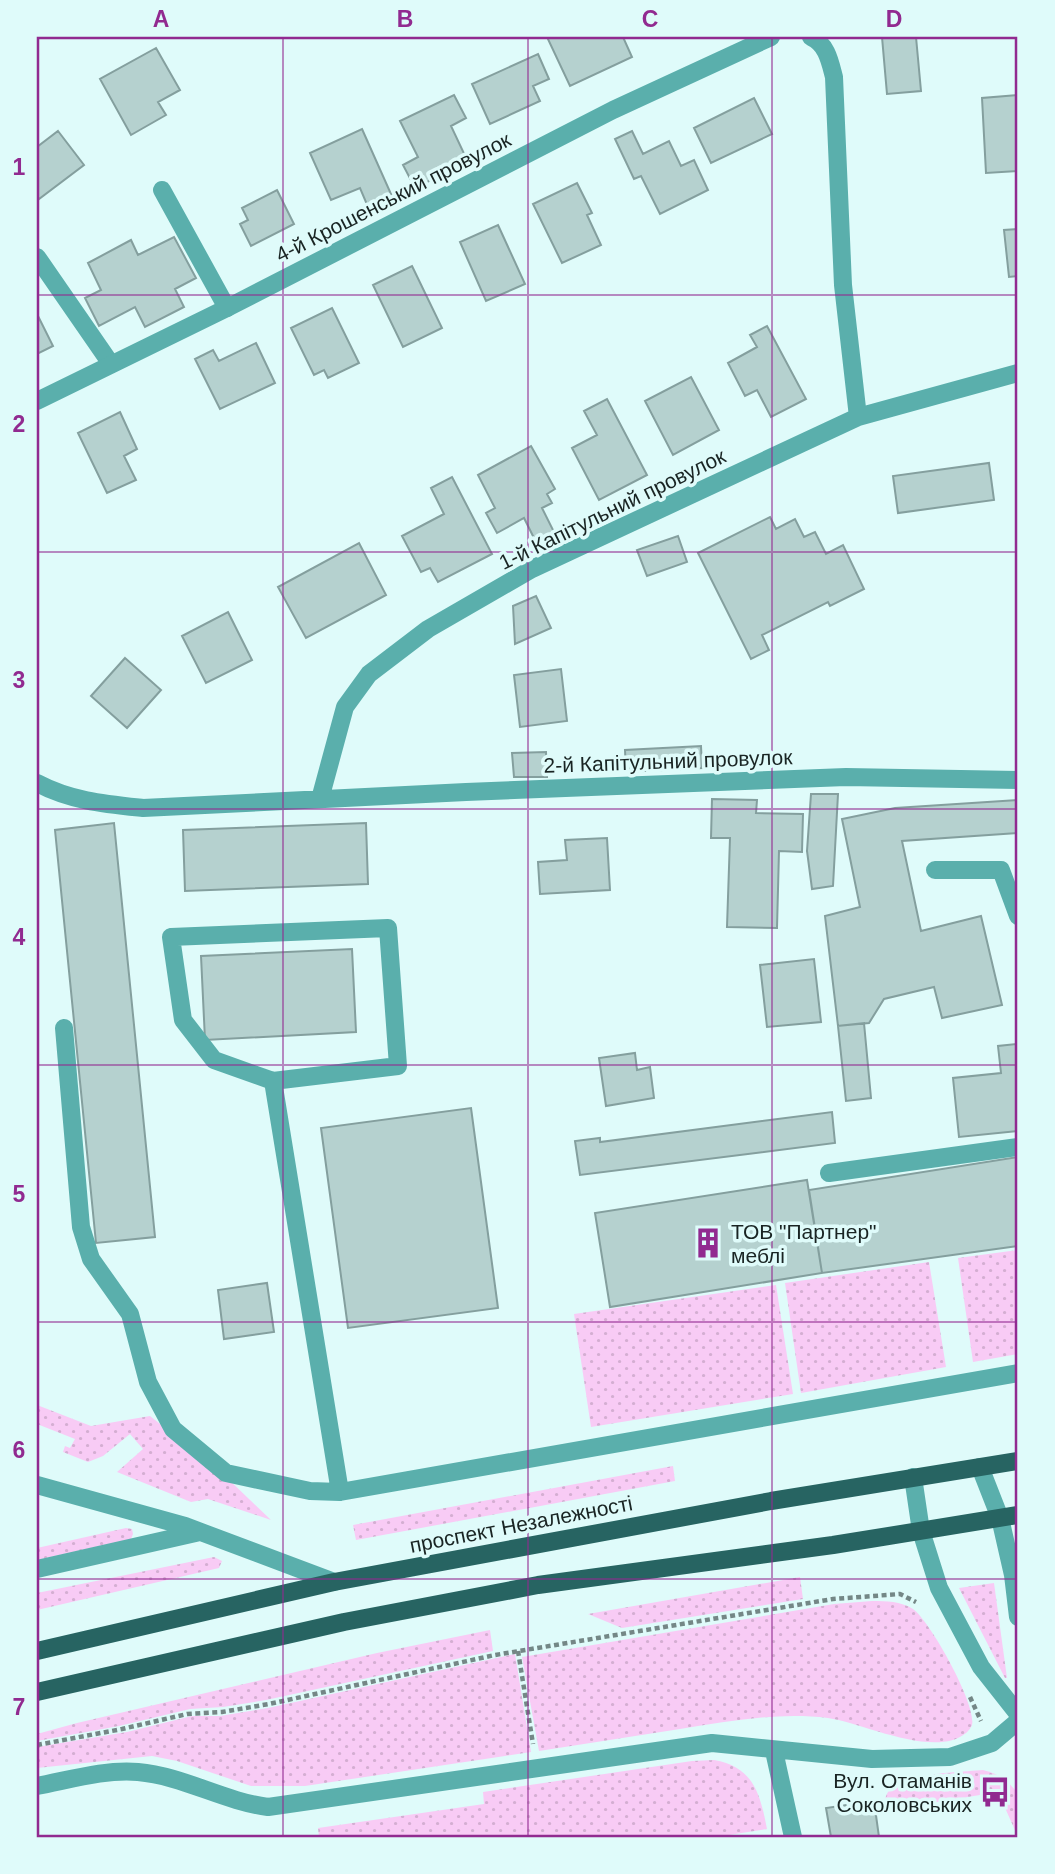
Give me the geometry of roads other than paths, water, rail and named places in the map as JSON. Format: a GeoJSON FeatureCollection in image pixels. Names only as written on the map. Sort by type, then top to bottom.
{"type":"FeatureCollection","features":[{"type":"Feature","properties":{"kind":"main road","name":"проспект Незалежності"},"geometry":{"type":"LineString","coordinates":[[37,1651],[334,1582],[571,1537],[1018,1461]]}},
{"type":"Feature","properties":{"kind":"main road"},"geometry":{"type":"LineString","coordinates":[[37,1692],[344,1622],[538,1585],[820,1547],[1018,1515]]}},
{"type":"Feature","properties":{"kind":"street","name":"4-й Крошенський провулок"},"geometry":{"type":"LineString","coordinates":[[37,401],[227,308],[613,110],[771,37]]}},
{"type":"Feature","properties":{"kind":"street"},"geometry":{"type":"LineString","coordinates":[[811,37],[819,40],[829,57],[834,77],[844,285],[858,417]]}},
{"type":"Feature","properties":{"kind":"street"},"geometry":{"type":"LineString","coordinates":[[162,190],[227,308]]}},
{"type":"Feature","properties":{"kind":"street"},"geometry":{"type":"LineString","coordinates":[[37,257],[111,364]]}},
{"type":"Feature","properties":{"kind":"street","name":"1-й Капітульний провулок"},"geometry":{"type":"LineString","coordinates":[[320,799],[345,707],[369,674],[428,629],[532,569],[858,417],[1018,373]]}},
{"type":"Feature","properties":{"kind":"street","name":"2-й Капітульний провулок"},"geometry":{"type":"LineString","coordinates":[[37,783],[58,794],[90,803],[143,808],[846,777],[1018,780]]}},
{"type":"Feature","properties":{"kind":"street"},"geometry":{"type":"LineString","coordinates":[[935,870],[1001,870],[1018,916]]}},
{"type":"Feature","properties":{"kind":"street"},"geometry":{"type":"LineString","coordinates":[[388,928],[398,1066],[273,1081],[214,1060],[183,1020],[171,937],[388,928]]}},
{"type":"Feature","properties":{"kind":"street"},"geometry":{"type":"LineString","coordinates":[[64,1028],[81,1227],[92,1259],[130,1314],[148,1382],[173,1429],[226,1473],[310,1491],[340,1492],[1018,1373]]}},
{"type":"Feature","properties":{"kind":"street"},"geometry":{"type":"LineString","coordinates":[[273,1081],[340,1492]]}},
{"type":"Feature","properties":{"kind":"street"},"geometry":{"type":"LineString","coordinates":[[828,1173],[1018,1147]]}},
{"type":"Feature","properties":{"kind":"street"},"geometry":{"type":"LineString","coordinates":[[980,1466],[1000,1518],[1013,1575],[1018,1617]]}},
{"type":"Feature","properties":{"kind":"street"},"geometry":{"type":"LineString","coordinates":[[913,1477],[921,1531],[939,1588],[981,1667],[1018,1714]]}},
{"type":"Feature","properties":{"kind":"street"},"geometry":{"type":"LineString","coordinates":[[37,1485],[200,1532],[334,1582]]}},
{"type":"Feature","properties":{"kind":"street"},"geometry":{"type":"LineString","coordinates":[[37,1569],[200,1532]]}},
{"type":"Feature","properties":{"kind":"street"},"geometry":{"type":"LineString","coordinates":[[37,1786],[108,1773],[137,1772],[165,1777],[247,1804],[268,1807],[712,1743],[872,1759],[950,1757],[992,1743],[1018,1721]]}},
{"type":"Feature","properties":{"kind":"street"},"geometry":{"type":"LineString","coordinates":[[774,1751],[793,1837]]}},
{"type":"Feature","properties":{"kind":"place","name":"ТОВ \"Партнер\" меблі"},"geometry":{"type":"Point","coordinates":[708,1243]}},
{"type":"Feature","properties":{"kind":"place","name":"Вул. Отаманів Соколовських"},"geometry":{"type":"Point","coordinates":[995,1792]}}]}
